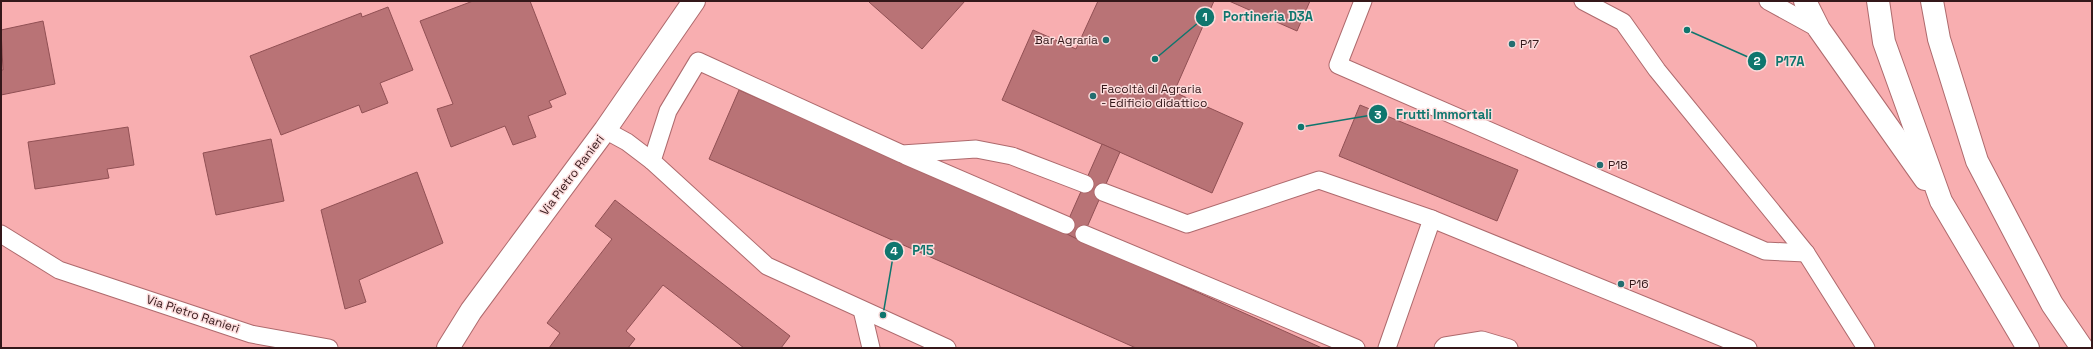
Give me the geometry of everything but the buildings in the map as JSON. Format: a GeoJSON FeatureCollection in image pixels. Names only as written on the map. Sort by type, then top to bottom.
{"type":"FeatureCollection","features":[{"type":"Feature","properties":{"kind":"main road","name":"Via Pietro Ranieri"},"geometry":{"type":"LineString","coordinates":[[448,348],[470,311],[605,130],[694,1]]}},
{"type":"Feature","properties":{"kind":"main road"},"geometry":{"type":"LineString","coordinates":[[1805,1],[1819,29],[1941,201],[2028,348]]}},
{"type":"Feature","properties":{"kind":"main road"},"geometry":{"type":"LineString","coordinates":[[1878,1],[1884,42],[1941,201]]}},
{"type":"Feature","properties":{"kind":"main road"},"geometry":{"type":"LineString","coordinates":[[1932,1],[1939,39],[1977,161],[2052,304],[2082,348]]}},
{"type":"Feature","properties":{"kind":"lane"},"geometry":{"type":"LineString","coordinates":[[1363,1],[1338,65],[1765,251],[1806,253]]}},
{"type":"Feature","properties":{"kind":"lane"},"geometry":{"type":"LineString","coordinates":[[1583,1],[1623,22],[1657,70],[1806,253],[1866,348]]}},
{"type":"Feature","properties":{"kind":"lane"},"geometry":{"type":"LineString","coordinates":[[1768,1],[1819,29]]}},
{"type":"Feature","properties":{"kind":"lane"},"geometry":{"type":"LineString","coordinates":[[652,161],[668,111],[698,61],[902,154],[1066,225]]}},
{"type":"Feature","properties":{"kind":"lane"},"geometry":{"type":"LineString","coordinates":[[605,130],[627,142],[652,161],[767,266],[947,348]]}},
{"type":"Feature","properties":{"kind":"lane"},"geometry":{"type":"LineString","coordinates":[[902,154],[976,150],[1012,156],[1084,184]]}},
{"type":"Feature","properties":{"kind":"lane"},"geometry":{"type":"LineString","coordinates":[[1103,192],[1187,224],[1319,180],[1432,218],[1748,348]]}},
{"type":"Feature","properties":{"kind":"lane"},"geometry":{"type":"LineString","coordinates":[[1386,348],[1432,218]]}},
{"type":"Feature","properties":{"kind":"lane","name":"Via Pietro Ranieri"},"geometry":{"type":"LineString","coordinates":[[1,234],[59,270],[251,334],[329,348]]}},
{"type":"Feature","properties":{"kind":"lane"},"geometry":{"type":"LineString","coordinates":[[1084,234],[1356,348]]}},
{"type":"Feature","properties":{"kind":"lane"},"geometry":{"type":"LineString","coordinates":[[862,310],[871,348]]}},
{"type":"Feature","properties":{"kind":"lane"},"geometry":{"type":"LineString","coordinates":[[1443,348],[1445,346],[1482,340],[1509,348]]}},
{"type":"Feature","properties":{"kind":"place","name":"P17A"},"geometry":{"type":"Point","coordinates":[1687,30]}},
{"type":"Feature","properties":{"kind":"place","name":"Bar Agraria"},"geometry":{"type":"Point","coordinates":[1106,40]}},
{"type":"Feature","properties":{"kind":"place","name":"P17"},"geometry":{"type":"Point","coordinates":[1512,44]}},
{"type":"Feature","properties":{"kind":"place","name":"Portineria D3A"},"geometry":{"type":"Point","coordinates":[1155,59]}},
{"type":"Feature","properties":{"kind":"place","name":"Facoltà di Agraria - Edificio didattico"},"geometry":{"type":"Point","coordinates":[1093,96]}},
{"type":"Feature","properties":{"kind":"place","name":"Frutti Immortali"},"geometry":{"type":"Point","coordinates":[1301,127]}},
{"type":"Feature","properties":{"kind":"place","name":"P18"},"geometry":{"type":"Point","coordinates":[1600,165]}},
{"type":"Feature","properties":{"kind":"place","name":"P16"},"geometry":{"type":"Point","coordinates":[1621,284]}},
{"type":"Feature","properties":{"kind":"place","name":"P15"},"geometry":{"type":"Point","coordinates":[883,315]}}]}
